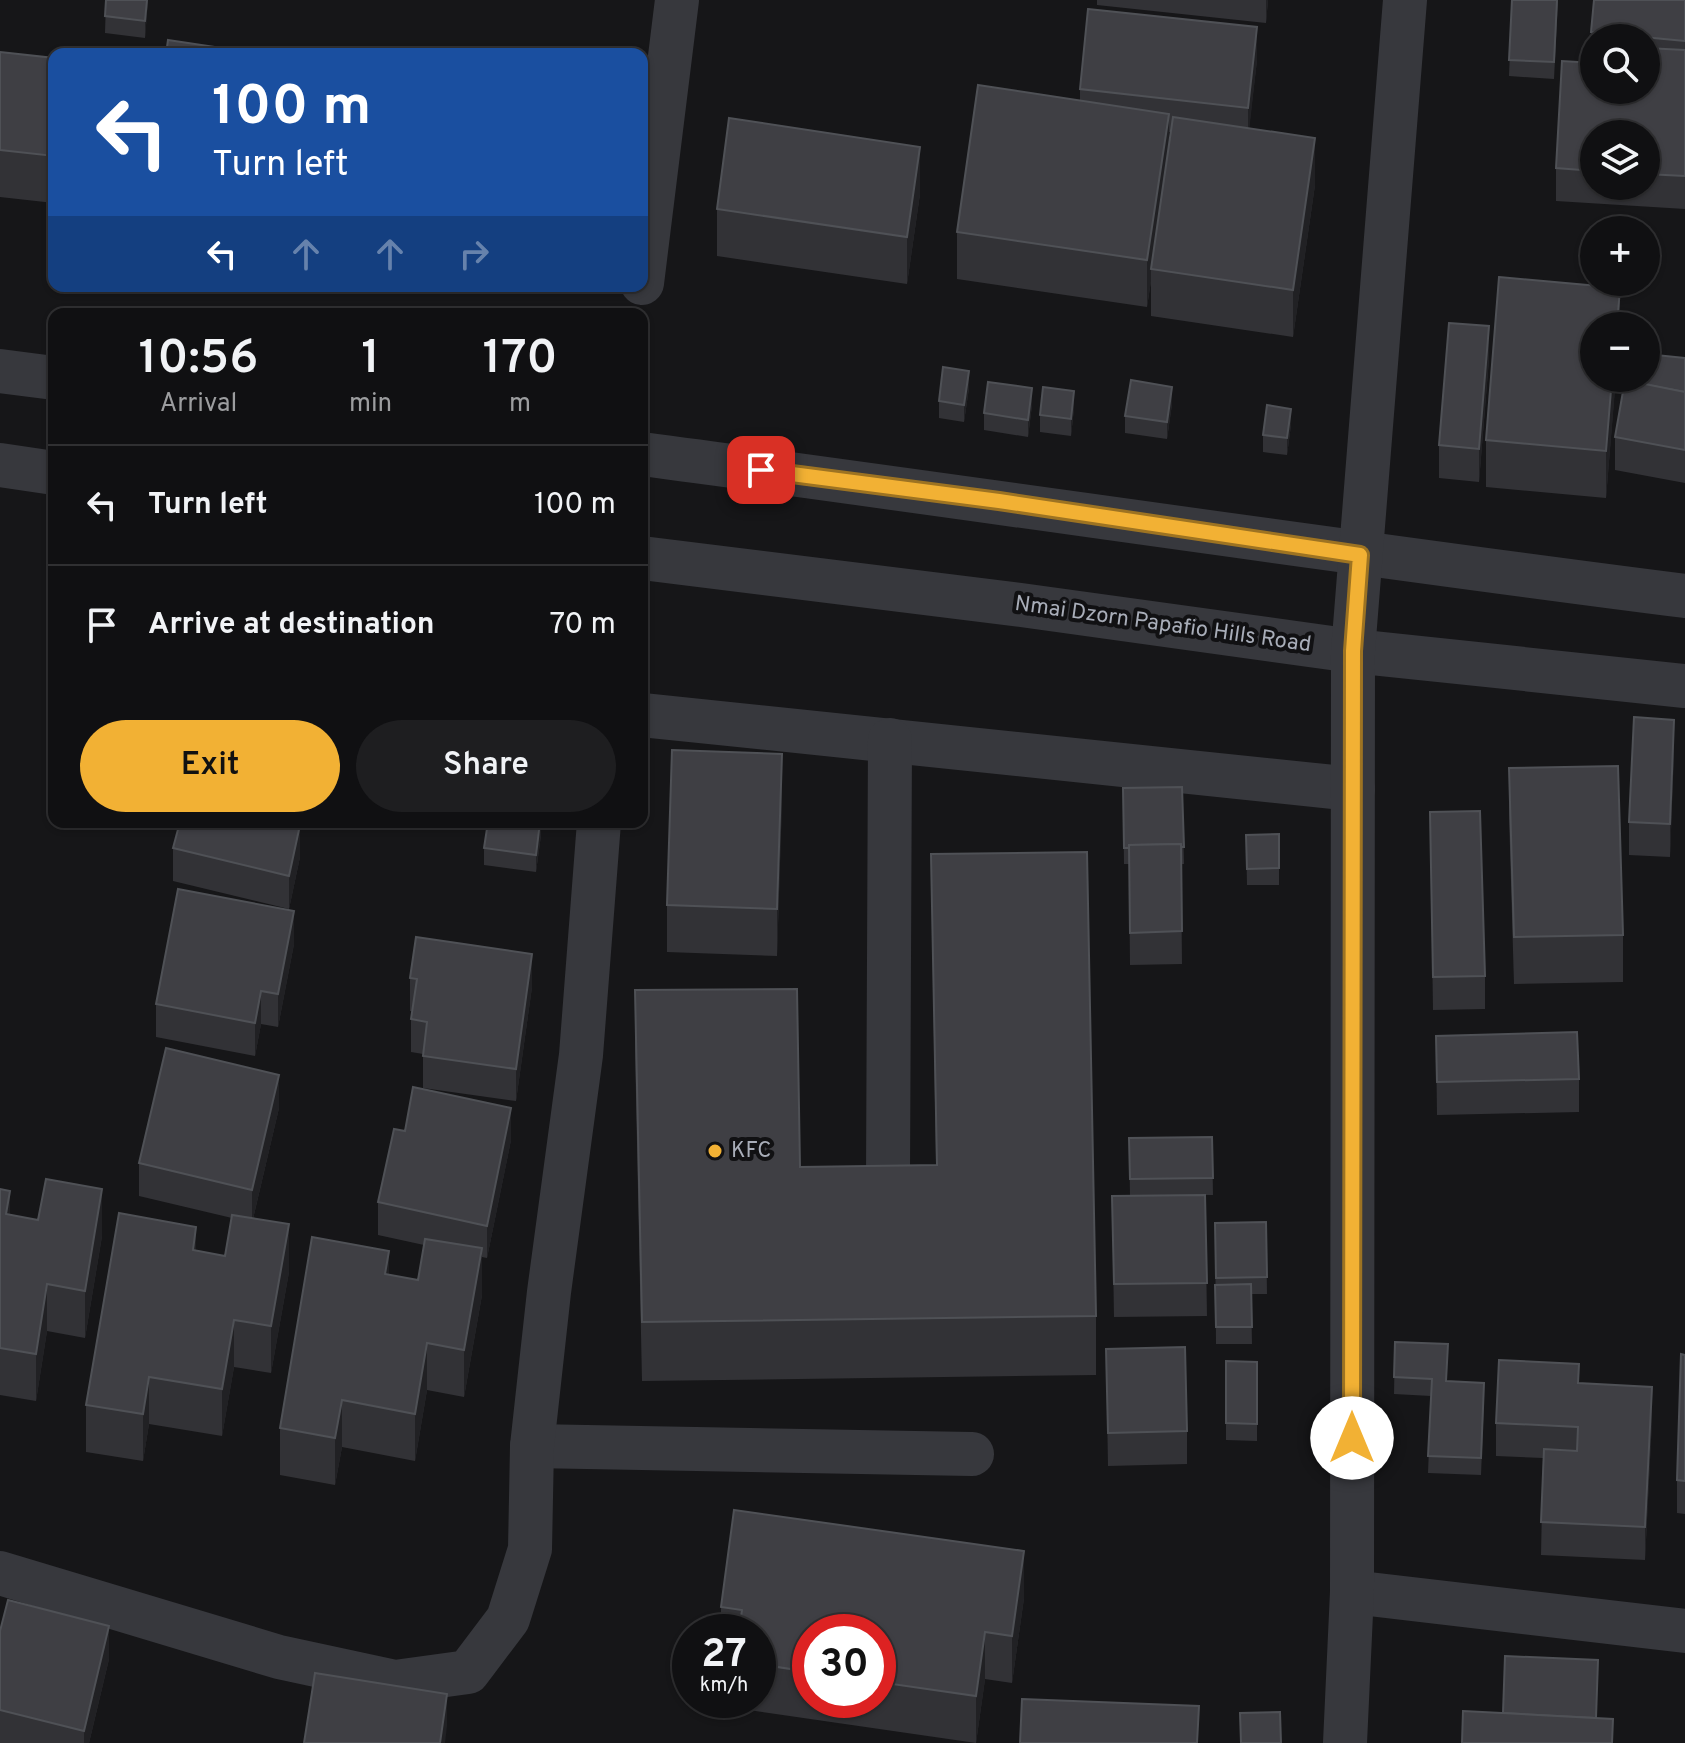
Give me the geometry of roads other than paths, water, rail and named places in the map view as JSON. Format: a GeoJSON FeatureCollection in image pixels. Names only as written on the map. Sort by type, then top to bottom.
{"type":"FeatureCollection","features":[{"type":"Feature","properties":{"kind":"street"},"geometry":{"type":"LineString","coordinates":[[648,235],[677,0]]}},
{"type":"Feature","properties":{"kind":"street"},"geometry":{"type":"LineString","coordinates":[[1345,1743],[1352,1592],[1353,651],[1405,0]]}},
{"type":"Feature","properties":{"kind":"street"},"geometry":{"type":"LineString","coordinates":[[0,371],[48,377]]}},
{"type":"Feature","properties":{"kind":"street"},"geometry":{"type":"LineString","coordinates":[[648,455],[999,501],[1360,555],[1685,596]]}},
{"type":"Feature","properties":{"kind":"street"},"geometry":{"type":"LineString","coordinates":[[0,465],[48,472]]}},
{"type":"Feature","properties":{"kind":"street","name":"Nmai Dzorn Papafio Hills Road"},"geometry":{"type":"LineString","coordinates":[[648,559],[1021,605],[1353,651],[1685,686]]}},
{"type":"Feature","properties":{"kind":"street"},"geometry":{"type":"LineString","coordinates":[[648,716],[1353,789]]}},
{"type":"Feature","properties":{"kind":"street"},"geometry":{"type":"LineString","coordinates":[[888,1177],[890,740]]}},
{"type":"Feature","properties":{"kind":"street"},"geometry":{"type":"LineString","coordinates":[[0,1573],[279,1657],[395,1682],[468,1672],[508,1619],[530,1549],[532,1446],[581,1055],[599,828]]}},
{"type":"Feature","properties":{"kind":"street"},"geometry":{"type":"LineString","coordinates":[[532,1446],[972,1454]]}},
{"type":"Feature","properties":{"kind":"street"},"geometry":{"type":"LineString","coordinates":[[1352,1592],[1685,1631]]}},
{"type":"Feature","properties":{"kind":"place","name":"KFC"},"geometry":{"type":"Point","coordinates":[715,1151]}}]}
